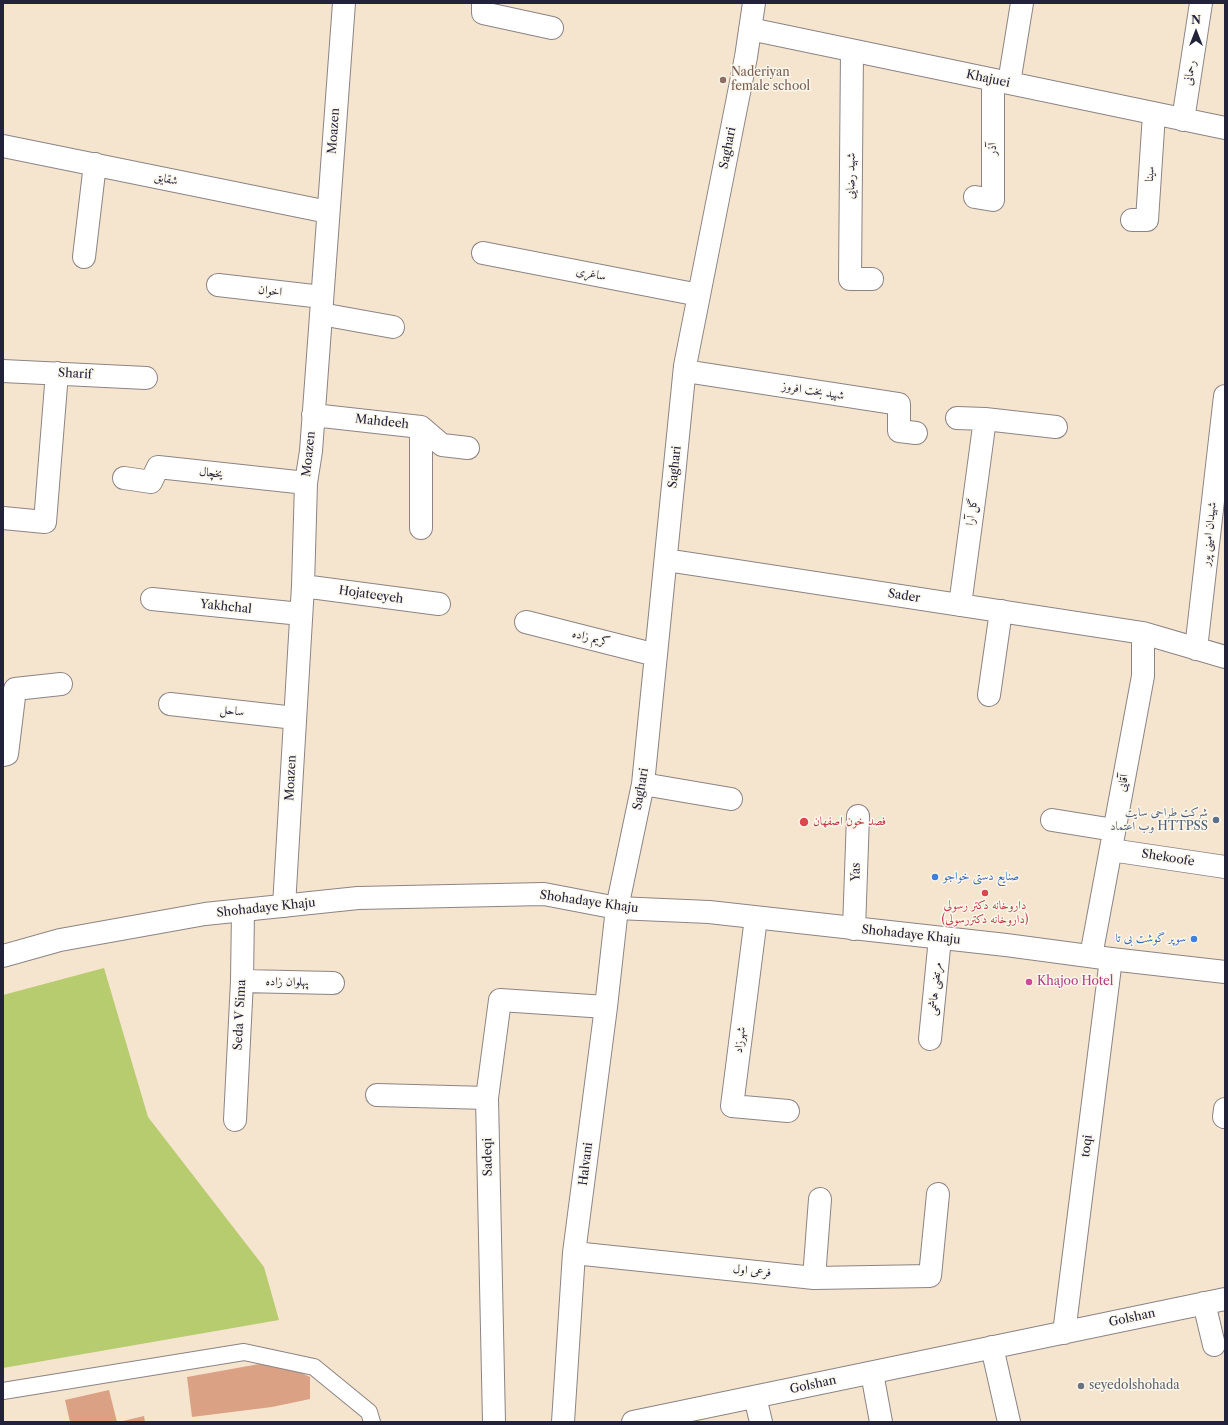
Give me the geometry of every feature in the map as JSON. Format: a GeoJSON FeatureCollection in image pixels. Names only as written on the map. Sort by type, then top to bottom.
{"type":"FeatureCollection","features":[{"type":"Feature","properties":{"kind":"street","name":"Moazen"},"geometry":{"type":"LineString","coordinates":[[284,906],[303,586],[306,483],[313,415],[344,3]]}},
{"type":"Feature","properties":{"kind":"street"},"geometry":{"type":"LineString","coordinates":[[483,3],[483,13],[552,28]]}},
{"type":"Feature","properties":{"kind":"street","name":"Saghari"},"geometry":{"type":"LineString","coordinates":[[617,908],[643,784],[685,371],[746,57],[754,3]]}},
{"type":"Feature","properties":{"kind":"street"},"geometry":{"type":"LineString","coordinates":[[1001,82],[1022,3]]}},
{"type":"Feature","properties":{"kind":"street","name":"رحمانی"},"geometry":{"type":"LineString","coordinates":[[1183,120],[1201,3]]}},
{"type":"Feature","properties":{"kind":"street","name":"Khajuei"},"geometry":{"type":"LineString","coordinates":[[750,29],[1225,128]]}},
{"type":"Feature","properties":{"kind":"street","name":"شهید رضایی"},"geometry":{"type":"LineString","coordinates":[[852,51],[850,280],[872,279]]}},
{"type":"Feature","properties":{"kind":"street","name":"آذر"},"geometry":{"type":"LineString","coordinates":[[974,197],[993,200],[1001,82]]}},
{"type":"Feature","properties":{"kind":"street","name":"سینا"},"geometry":{"type":"LineString","coordinates":[[1132,220],[1147,220],[1154,114]]}},
{"type":"Feature","properties":{"kind":"street","name":"شقایق"},"geometry":{"type":"LineString","coordinates":[[3,146],[328,212]]}},
{"type":"Feature","properties":{"kind":"street"},"geometry":{"type":"LineString","coordinates":[[84,257],[94,164]]}},
{"type":"Feature","properties":{"kind":"street","name":"ساغری"},"geometry":{"type":"LineString","coordinates":[[483,253],[699,295]]}},
{"type":"Feature","properties":{"kind":"street","name":"اخوان"},"geometry":{"type":"LineString","coordinates":[[218,285],[321,306],[393,327]]}},
{"type":"Feature","properties":{"kind":"street","name":"Sharif"},"geometry":{"type":"LineString","coordinates":[[3,370],[146,378]]}},
{"type":"Feature","properties":{"kind":"street","name":"شهید بخت افروز"},"geometry":{"type":"LineString","coordinates":[[685,371],[899,404],[899,431],[916,433]]}},
{"type":"Feature","properties":{"kind":"street"},"geometry":{"type":"LineString","coordinates":[[3,518],[45,522],[57,373]]}},
{"type":"Feature","properties":{"kind":"street","name":"شهیدان امینی پور"},"geometry":{"type":"LineString","coordinates":[[1196,649],[1225,396]]}},
{"type":"Feature","properties":{"kind":"street","name":"Mahdeeh"},"geometry":{"type":"LineString","coordinates":[[313,415],[421,427],[442,444],[468,448]]}},
{"type":"Feature","properties":{"kind":"street"},"geometry":{"type":"LineString","coordinates":[[957,418],[985,419],[1056,427]]}},
{"type":"Feature","properties":{"kind":"street","name":"گل آرا"},"geometry":{"type":"LineString","coordinates":[[960,605],[985,419]]}},
{"type":"Feature","properties":{"kind":"street"},"geometry":{"type":"LineString","coordinates":[[421,427],[421,528]]}},
{"type":"Feature","properties":{"kind":"street","name":"یخچال"},"geometry":{"type":"LineString","coordinates":[[124,478],[151,482],[158,467],[306,483]]}},
{"type":"Feature","properties":{"kind":"street","name":"Sader"},"geometry":{"type":"LineString","coordinates":[[666,560],[1143,633],[1225,657]]}},
{"type":"Feature","properties":{"kind":"street","name":"Hojateeyeh"},"geometry":{"type":"LineString","coordinates":[[303,586],[439,604]]}},
{"type":"Feature","properties":{"kind":"street","name":"Yakhchal"},"geometry":{"type":"LineString","coordinates":[[152,599],[301,614]]}},
{"type":"Feature","properties":{"kind":"street"},"geometry":{"type":"LineString","coordinates":[[989,695],[1001,612]]}},
{"type":"Feature","properties":{"kind":"street","name":"کریم زاده"},"geometry":{"type":"LineString","coordinates":[[526,622],[656,655]]}},
{"type":"Feature","properties":{"kind":"street","name":"آقایی"},"geometry":{"type":"LineString","coordinates":[[1101,958],[1112,840],[1142,676],[1143,633]]}},
{"type":"Feature","properties":{"kind":"street"},"geometry":{"type":"LineString","coordinates":[[3,755],[7,754],[15,689],[61,684]]}},
{"type":"Feature","properties":{"kind":"street","name":"ساحل"},"geometry":{"type":"LineString","coordinates":[[170,704],[295,718]]}},
{"type":"Feature","properties":{"kind":"street"},"geometry":{"type":"LineString","coordinates":[[643,784],[731,799]]}},
{"type":"Feature","properties":{"kind":"street","name":"Yas"},"geometry":{"type":"LineString","coordinates":[[854,929],[858,816]]}},
{"type":"Feature","properties":{"kind":"street","name":"Shekoofe"},"geometry":{"type":"LineString","coordinates":[[1052,820],[1112,840],[1225,867]]}},
{"type":"Feature","properties":{"kind":"street","name":"Shohadaye Khaju"},"geometry":{"type":"LineString","coordinates":[[3,956],[60,940],[206,914],[358,898],[544,894],[617,908],[709,912],[1225,972]]}},
{"type":"Feature","properties":{"kind":"street","name":"Halvani"},"geometry":{"type":"LineString","coordinates":[[563,1422],[574,1253],[606,1007],[617,908]]}},
{"type":"Feature","properties":{"kind":"street","name":"Seda V Sima"},"geometry":{"type":"LineString","coordinates":[[235,1120],[242,981],[243,910]]}},
{"type":"Feature","properties":{"kind":"street","name":"شهرزاد"},"geometry":{"type":"LineString","coordinates":[[756,918],[732,1106],[788,1111]]}},
{"type":"Feature","properties":{"kind":"street","name":"مرتضی هاشمی"},"geometry":{"type":"LineString","coordinates":[[930,1039],[940,938]]}},
{"type":"Feature","properties":{"kind":"street","name":"toqi"},"geometry":{"type":"LineString","coordinates":[[1064,1333],[1101,958]]}},
{"type":"Feature","properties":{"kind":"street","name":"پهلوان زاده"},"geometry":{"type":"LineString","coordinates":[[242,981],[333,982]]}},
{"type":"Feature","properties":{"kind":"street","name":"Sadeqi"},"geometry":{"type":"LineString","coordinates":[[494,1422],[487,1098],[500,1000],[606,1007]]}},
{"type":"Feature","properties":{"kind":"street"},"geometry":{"type":"LineString","coordinates":[[377,1096],[487,1098]]}},
{"type":"Feature","properties":{"kind":"street","name":"فرعی اول"},"geometry":{"type":"LineString","coordinates":[[574,1253],[814,1278],[930,1276],[938,1194]]}},
{"type":"Feature","properties":{"kind":"street"},"geometry":{"type":"LineString","coordinates":[[814,1278],[820,1199]]}},
{"type":"Feature","properties":{"kind":"street"},"geometry":{"type":"LineString","coordinates":[[1214,1345],[1215,1301]]}},
{"type":"Feature","properties":{"kind":"street","name":"Golshan"},"geometry":{"type":"LineString","coordinates":[[633,1422],[1215,1301]]}},
{"type":"Feature","properties":{"kind":"street"},"geometry":{"type":"LineString","coordinates":[[992,1348],[1008,1422]]}},
{"type":"Feature","properties":{"kind":"street"},"geometry":{"type":"LineString","coordinates":[[872,1373],[882,1422]]}},
{"type":"Feature","properties":{"kind":"street"},"geometry":{"type":"LineString","coordinates":[[755,1397],[761,1422]]}},
{"type":"Feature","properties":{"kind":"lane"},"geometry":{"type":"LineString","coordinates":[[3,1391],[244,1352],[314,1367],[369,1412],[372,1422]]}},
{"type":"Feature","properties":{"kind":"green space"},"geometry":{"type":"Polygon","coordinates":[[[104,968],[148,1117],[264,1267],[279,1320],[3,1368],[3,995],[104,968]]]}},
{"type":"Feature","properties":{"kind":"building"},"geometry":{"type":"Polygon","coordinates":[[[276,1361],[310,1377],[310,1399],[272,1407],[192,1417],[187,1377],[276,1361]]]}},
{"type":"Feature","properties":{"kind":"building"},"geometry":{"type":"Polygon","coordinates":[[[109,1390],[117,1422],[70,1422],[65,1400],[109,1390]]]}},
{"type":"Feature","properties":{"kind":"building"},"geometry":{"type":"Polygon","coordinates":[[[144,1416],[145,1422],[123,1422],[123,1421],[144,1416]]]}},
{"type":"Feature","properties":{"kind":"place","name":"Naderiyan female school"},"geometry":{"type":"Point","coordinates":[723,80]}},
{"type":"Feature","properties":{"kind":"place","name":"شرکت طراحی سایت وب اعتماد HTTPSS"},"geometry":{"type":"Point","coordinates":[1216,820]}},
{"type":"Feature","properties":{"kind":"place","name":"فصد خون اصفهان"},"geometry":{"type":"Point","coordinates":[804,822]}},
{"type":"Feature","properties":{"kind":"place","name":"صنایع دستی خواجو"},"geometry":{"type":"Point","coordinates":[935,877]}},
{"type":"Feature","properties":{"kind":"place","name":"داروخانه دکتر رسولی (داروخانه دکتررسولی)"},"geometry":{"type":"Point","coordinates":[985,893]}},
{"type":"Feature","properties":{"kind":"place","name":"سوپر گوشت بی تا"},"geometry":{"type":"Point","coordinates":[1194,939]}},
{"type":"Feature","properties":{"kind":"place","name":"Khajoo Hotel"},"geometry":{"type":"Point","coordinates":[1029,982]}},
{"type":"Feature","properties":{"kind":"place","name":"seyedolshohada"},"geometry":{"type":"Point","coordinates":[1081,1386]}}]}
